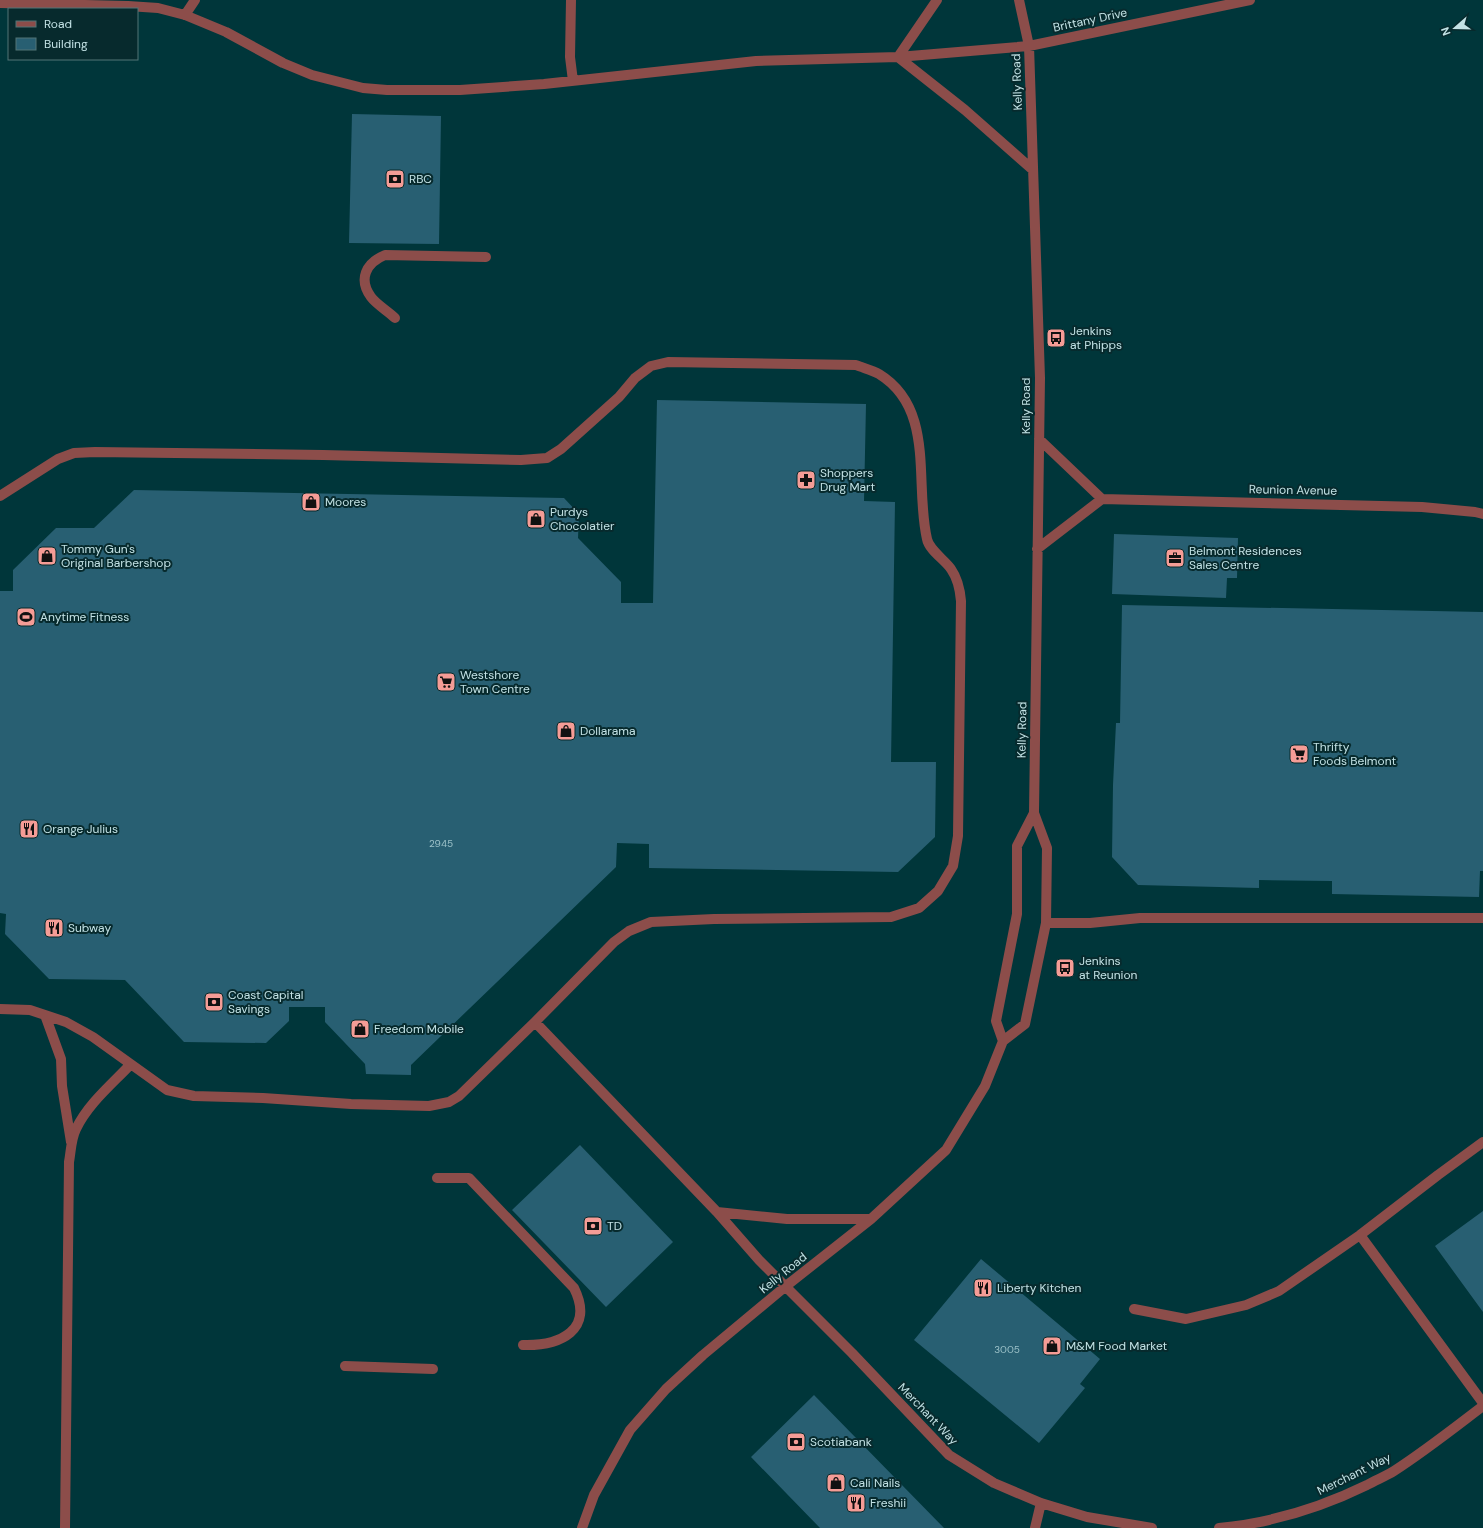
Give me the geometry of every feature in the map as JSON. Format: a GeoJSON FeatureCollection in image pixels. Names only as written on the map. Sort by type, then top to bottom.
{"type":"FeatureCollection","features":[{"type":"Feature","properties":{"kind":"street"},"geometry":{"type":"LineString","coordinates":[[185,15],[195,0]]}},
{"type":"Feature","properties":{"kind":"street"},"geometry":{"type":"LineString","coordinates":[[571,0],[570,57],[573,81]]}},
{"type":"Feature","properties":{"kind":"street"},"geometry":{"type":"LineString","coordinates":[[937,0],[898,56],[965,110],[1033,170]]}},
{"type":"Feature","properties":{"kind":"street","name":"Kelly Road"},"geometry":{"type":"LineString","coordinates":[[582,1528],[594,1495],[630,1430],[666,1389],[703,1355],[786,1286],[871,1219],[946,1150],[985,1086],[1003,1041],[1026,1024],[1046,923],[1047,848],[1034,813],[1040,378],[1029,46],[1019,0]]}},
{"type":"Feature","properties":{"kind":"street","name":"Brittany Drive"},"geometry":{"type":"LineString","coordinates":[[0,3],[12,2],[158,8],[185,15],[226,32],[283,63],[312,75],[363,88],[387,90],[460,90],[573,81],[756,62],[898,56],[1029,46],[1250,0]]}},
{"type":"Feature","properties":{"kind":"street"},"geometry":{"type":"LineString","coordinates":[[395,318],[372,298],[366,287],[365,276],[368,266],[375,259],[385,255],[486,257]]}},
{"type":"Feature","properties":{"kind":"street"},"geometry":{"type":"LineString","coordinates":[[0,496],[58,459],[74,453],[521,460],[547,458],[561,449],[619,397],[635,378],[651,366],[668,362],[856,365],[878,373],[893,384],[910,407],[919,434],[922,513],[927,541],[951,569],[959,582],[961,601],[958,836],[953,866],[938,891],[919,908],[891,917],[714,919],[651,922],[629,931],[614,942],[459,1096],[449,1102],[429,1106],[351,1104],[263,1098],[194,1096],[167,1090],[93,1038],[66,1022],[30,1010],[0,1009]]}},
{"type":"Feature","properties":{"kind":"street"},"geometry":{"type":"LineString","coordinates":[[1037,549],[1102,499],[1039,439]]}},
{"type":"Feature","properties":{"kind":"street","name":"Reunion Avenue"},"geometry":{"type":"LineString","coordinates":[[1102,499],[1422,507],[1483,514]]}},
{"type":"Feature","properties":{"kind":"street","name":"Kelly Road"},"geometry":{"type":"LineString","coordinates":[[1003,1041],[996,1021],[1017,914],[1018,846],[1034,813]]}},
{"type":"Feature","properties":{"kind":"street"},"geometry":{"type":"LineString","coordinates":[[1046,923],[1090,923],[1140,918],[1483,918]]}},
{"type":"Feature","properties":{"kind":"street"},"geometry":{"type":"LineString","coordinates":[[45,1015],[61,1059],[62,1086],[71,1144]]}},
{"type":"Feature","properties":{"kind":"street","name":"Merchant Way"},"geometry":{"type":"LineString","coordinates":[[535,1022],[717,1212],[759,1260],[852,1353],[949,1455],[994,1483],[1041,1503],[1087,1517],[1152,1528]]}},
{"type":"Feature","properties":{"kind":"street"},"geometry":{"type":"LineString","coordinates":[[65,1528],[69,1162],[71,1144],[76,1130],[87,1111],[130,1065]]}},
{"type":"Feature","properties":{"kind":"street"},"geometry":{"type":"LineString","coordinates":[[1134,1309],[1186,1319],[1246,1305],[1280,1291],[1360,1235],[1483,1142]]}},
{"type":"Feature","properties":{"kind":"street"},"geometry":{"type":"LineString","coordinates":[[437,1178],[469,1178],[574,1288],[580,1299],[580,1320],[575,1328],[564,1337],[547,1344],[523,1345]]}},
{"type":"Feature","properties":{"kind":"street"},"geometry":{"type":"LineString","coordinates":[[717,1212],[787,1218],[871,1219]]}},
{"type":"Feature","properties":{"kind":"street"},"geometry":{"type":"LineString","coordinates":[[1360,1235],[1483,1403]]}},
{"type":"Feature","properties":{"kind":"street"},"geometry":{"type":"LineString","coordinates":[[345,1366],[433,1369]]}},
{"type":"Feature","properties":{"kind":"street","name":"Merchant Way"},"geometry":{"type":"LineString","coordinates":[[1219,1528],[1281,1523],[1328,1503],[1393,1471],[1483,1406]]}},
{"type":"Feature","properties":{"kind":"street"},"geometry":{"type":"LineString","coordinates":[[1035,1528],[1041,1503]]}},
{"type":"Feature","properties":{"kind":"building","name":"RBC"},"geometry":{"type":"Polygon","coordinates":[[[352,114],[441,116],[439,244],[349,243],[352,114]]]}},
{"type":"Feature","properties":{"kind":"building","name":"Westshore Town Centre"},"geometry":{"type":"Polygon","coordinates":[[[657,400],[866,404],[864,501],[895,502],[891,762],[936,762],[935,837],[898,872],[649,868],[649,844],[617,843],[616,867],[411,1065],[411,1075],[366,1074],[365,1064],[325,1022],[325,1007],[289,1007],[289,1021],[266,1043],[184,1042],[125,980],[49,979],[5,934],[6,914],[0,913],[0,591],[13,591],[13,570],[56,528],[94,528],[134,490],[564,498],[579,514],[578,538],[621,582],[621,603],[653,603],[657,400]]]}},
{"type":"Feature","properties":{"kind":"building","name":"Belmont Residences Sales Centre"},"geometry":{"type":"Polygon","coordinates":[[[1114,534],[1238,538],[1237,578],[1227,578],[1226,598],[1112,594],[1114,534]]]}},
{"type":"Feature","properties":{"kind":"building","name":"Thrifty Foods Belmont"},"geometry":{"type":"Polygon","coordinates":[[[1122,605],[1483,612],[1483,871],[1480,871],[1479,897],[1332,894],[1332,881],[1259,880],[1259,888],[1138,885],[1112,857],[1116,723],[1120,723],[1122,605]]]}},
{"type":"Feature","properties":{"kind":"building","name":"TD"},"geometry":{"type":"Polygon","coordinates":[[[580,1145],[673,1242],[606,1307],[512,1210],[580,1145]]]}},
{"type":"Feature","properties":{"kind":"building"},"geometry":{"type":"Polygon","coordinates":[[[1483,1211],[1483,1312],[1435,1246],[1483,1211]]]}},
{"type":"Feature","properties":{"kind":"building"},"geometry":{"type":"Polygon","coordinates":[[[981,1259],[1100,1359],[1080,1384],[1085,1388],[1039,1443],[914,1340],[981,1259]]]}},
{"type":"Feature","properties":{"kind":"building"},"geometry":{"type":"Polygon","coordinates":[[[814,1395],[944,1528],[820,1528],[751,1457],[814,1395]]]}},
{"type":"Feature","properties":{"kind":"place","name":"RBC"},"geometry":{"type":"Point","coordinates":[395,179]}},
{"type":"Feature","properties":{"kind":"place","name":"Jenkins at Phipps"},"geometry":{"type":"Point","coordinates":[1056,338]}},
{"type":"Feature","properties":{"kind":"place","name":"Shoppers Drug Mart"},"geometry":{"type":"Point","coordinates":[806,480]}},
{"type":"Feature","properties":{"kind":"place","name":"Moores"},"geometry":{"type":"Point","coordinates":[311,502]}},
{"type":"Feature","properties":{"kind":"place","name":"Purdys Chocolatier"},"geometry":{"type":"Point","coordinates":[536,519]}},
{"type":"Feature","properties":{"kind":"place","name":"Tommy Gun's Original Barbershop"},"geometry":{"type":"Point","coordinates":[47,556]}},
{"type":"Feature","properties":{"kind":"place","name":"Belmont Residences Sales Centre"},"geometry":{"type":"Point","coordinates":[1175,558]}},
{"type":"Feature","properties":{"kind":"place","name":"Anytime Fitness"},"geometry":{"type":"Point","coordinates":[26,617]}},
{"type":"Feature","properties":{"kind":"place","name":"Westshore Town Centre"},"geometry":{"type":"Point","coordinates":[446,682]}},
{"type":"Feature","properties":{"kind":"place","name":"Dollarama"},"geometry":{"type":"Point","coordinates":[566,731]}},
{"type":"Feature","properties":{"kind":"place","name":"Thrifty Foods Belmont"},"geometry":{"type":"Point","coordinates":[1299,754]}},
{"type":"Feature","properties":{"kind":"place","name":"Orange Julius"},"geometry":{"type":"Point","coordinates":[29,829]}},
{"type":"Feature","properties":{"kind":"place","name":"Subway"},"geometry":{"type":"Point","coordinates":[54,928]}},
{"type":"Feature","properties":{"kind":"place","name":"Jenkins at Reunion"},"geometry":{"type":"Point","coordinates":[1065,968]}},
{"type":"Feature","properties":{"kind":"place","name":"Coast Capital Savings"},"geometry":{"type":"Point","coordinates":[214,1002]}},
{"type":"Feature","properties":{"kind":"place","name":"Freedom Mobile"},"geometry":{"type":"Point","coordinates":[360,1029]}},
{"type":"Feature","properties":{"kind":"place","name":"TD"},"geometry":{"type":"Point","coordinates":[593,1226]}},
{"type":"Feature","properties":{"kind":"place","name":"Liberty Kitchen"},"geometry":{"type":"Point","coordinates":[983,1288]}},
{"type":"Feature","properties":{"kind":"place","name":"M&M Food Market"},"geometry":{"type":"Point","coordinates":[1052,1346]}},
{"type":"Feature","properties":{"kind":"place","name":"Scotiabank"},"geometry":{"type":"Point","coordinates":[796,1442]}},
{"type":"Feature","properties":{"kind":"place","name":"Cali Nails"},"geometry":{"type":"Point","coordinates":[836,1483]}},
{"type":"Feature","properties":{"kind":"place","name":"Freshii"},"geometry":{"type":"Point","coordinates":[856,1503]}}]}
